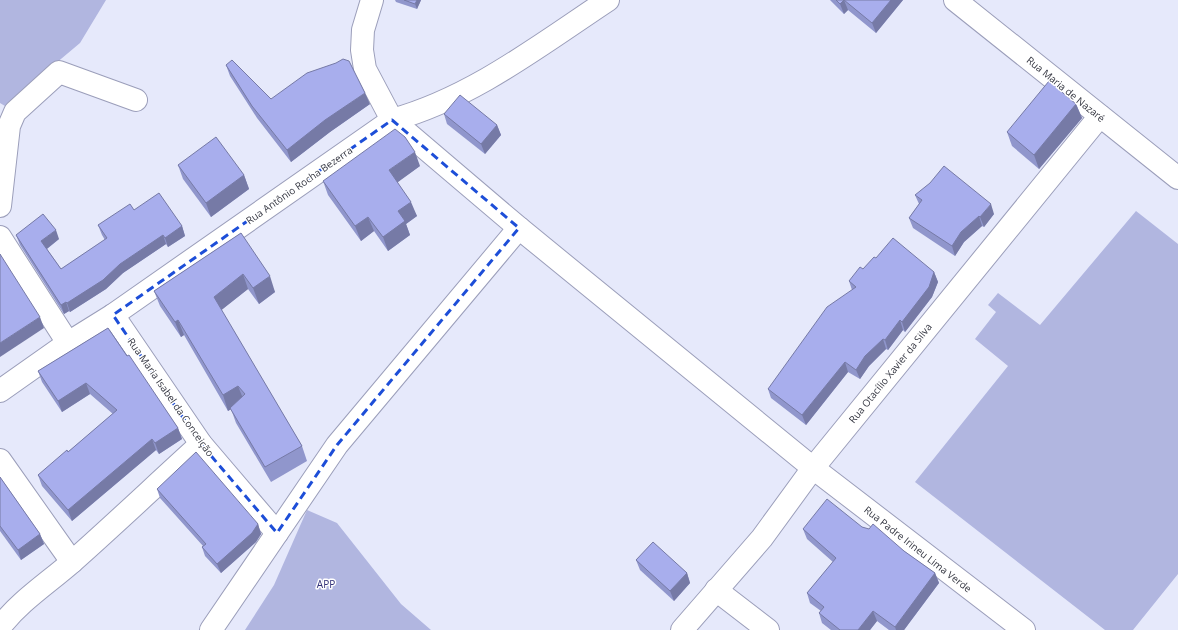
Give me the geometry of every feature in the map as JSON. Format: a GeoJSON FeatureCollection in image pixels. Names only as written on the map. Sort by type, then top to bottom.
{"type":"FeatureCollection","features":[{"type":"Feature","properties":{"kind":"street"},"geometry":{"type":"LineString","coordinates":[[372,0],[363,30],[362,50],[365,70],[392,120]]}},
{"type":"Feature","properties":{"kind":"street","name":"Rua Antônio Rocha Bezerra"},"geometry":{"type":"LineString","coordinates":[[0,391],[68,343],[113,315],[392,120],[420,112],[464,93],[608,0]]}},
{"type":"Feature","properties":{"kind":"street","name":"Rua Maria de Nazaré"},"geometry":{"type":"LineString","coordinates":[[955,0],[1178,178]]}},
{"type":"Feature","properties":{"kind":"street"},"geometry":{"type":"LineString","coordinates":[[0,206],[9,126],[15,112],[59,72],[136,100]]}},
{"type":"Feature","properties":{"kind":"street","name":"Rua Otacílio Xavier da Silva"},"geometry":{"type":"LineString","coordinates":[[682,630],[762,538],[813,468],[1100,116]]}},
{"type":"Feature","properties":{"kind":"street","name":"Rua Padre Irineu Lima Verde"},"geometry":{"type":"LineString","coordinates":[[392,120],[520,228],[813,468],[1024,630]]}},
{"type":"Feature","properties":{"kind":"street"},"geometry":{"type":"LineString","coordinates":[[211,630],[337,445],[520,228]]}},
{"type":"Feature","properties":{"kind":"street"},"geometry":{"type":"LineString","coordinates":[[0,237],[68,343]]}},
{"type":"Feature","properties":{"kind":"street","name":"Rua Maria Isabel da Conceição"},"geometry":{"type":"LineString","coordinates":[[113,315],[201,444],[277,533]]}},
{"type":"Feature","properties":{"kind":"street"},"geometry":{"type":"LineString","coordinates":[[0,627],[7,618],[40,587],[72,562],[201,444]]}},
{"type":"Feature","properties":{"kind":"street"},"geometry":{"type":"LineString","coordinates":[[0,460],[72,562]]}},
{"type":"Feature","properties":{"kind":"street"},"geometry":{"type":"LineString","coordinates":[[716,590],[768,630]]}},
{"type":"Feature","properties":{"kind":"highlighted area"},"geometry":{"type":"Polygon","coordinates":[[[392,120],[519,228],[337,445],[277,533],[201,444],[113,315],[392,120]]]}},
{"type":"Feature","properties":{"kind":"green space"},"geometry":{"type":"Polygon","coordinates":[[[0,0],[106,0],[80,43],[55,64],[15,112],[0,103],[0,0]]]}},
{"type":"Feature","properties":{"kind":"green space"},"geometry":{"type":"Polygon","coordinates":[[[1136,211],[1178,244],[1178,574],[1133,630],[1105,630],[915,482],[1008,366],[975,339],[996,312],[988,305],[998,293],[1040,325],[1136,211]]]}},
{"type":"Feature","properties":{"kind":"green space","name":"APP"},"geometry":{"type":"Polygon","coordinates":[[[307,510],[337,523],[401,604],[431,630],[245,630],[274,585],[307,510]]]}},
{"type":"Feature","properties":{"kind":"building"},"geometry":{"type":"Polygon","coordinates":[[[404,0],[417,0],[415,4],[404,0]]]}},
{"type":"Feature","properties":{"kind":"building"},"geometry":{"type":"Polygon","coordinates":[[[836,0],[844,0],[840,4],[836,0]]]}},
{"type":"Feature","properties":{"kind":"building"},"geometry":{"type":"Polygon","coordinates":[[[844,0],[891,0],[872,23],[844,0]]]}},
{"type":"Feature","properties":{"kind":"building"},"geometry":{"type":"Polygon","coordinates":[[[343,59],[349,61],[365,93],[325,120],[287,150],[252,106],[226,65],[232,60],[271,99],[307,73],[343,59]]]}},
{"type":"Feature","properties":{"kind":"building"},"geometry":{"type":"Polygon","coordinates":[[[1049,81],[1076,104],[1034,155],[1007,132],[1049,81]]]}},
{"type":"Feature","properties":{"kind":"building"},"geometry":{"type":"Polygon","coordinates":[[[460,95],[497,125],[481,144],[444,114],[460,95]]]}},
{"type":"Feature","properties":{"kind":"building"},"geometry":{"type":"Polygon","coordinates":[[[395,129],[405,137],[415,152],[389,170],[411,202],[398,211],[405,221],[383,237],[368,217],[355,226],[323,181],[395,129]]]}},
{"type":"Feature","properties":{"kind":"building"},"geometry":{"type":"Polygon","coordinates":[[[216,137],[244,175],[206,203],[178,165],[216,137]]]}},
{"type":"Feature","properties":{"kind":"building"},"geometry":{"type":"Polygon","coordinates":[[[944,166],[991,204],[980,217],[979,216],[961,232],[952,246],[909,218],[922,200],[915,195],[930,183],[944,166]]]}},
{"type":"Feature","properties":{"kind":"building"},"geometry":{"type":"Polygon","coordinates":[[[159,193],[182,226],[165,238],[163,235],[120,264],[103,280],[67,303],[66,302],[61,305],[16,235],[43,214],[56,230],[41,241],[61,269],[107,238],[98,225],[130,204],[134,210],[159,193]]]}},
{"type":"Feature","properties":{"kind":"building"},"geometry":{"type":"Polygon","coordinates":[[[241,233],[270,276],[253,288],[243,274],[214,297],[302,446],[265,467],[230,408],[245,394],[238,386],[223,395],[178,320],[175,322],[154,291],[241,233]]]}},
{"type":"Feature","properties":{"kind":"building"},"geometry":{"type":"Polygon","coordinates":[[[893,238],[934,272],[929,287],[902,322],[900,320],[885,340],[883,339],[865,356],[856,370],[845,362],[802,415],[768,389],[827,307],[856,287],[849,281],[860,267],[863,269],[874,257],[876,258],[893,238]]]}},
{"type":"Feature","properties":{"kind":"building"},"geometry":{"type":"Polygon","coordinates":[[[0,254],[40,317],[0,343],[0,254]]]}},
{"type":"Feature","properties":{"kind":"building"},"geometry":{"type":"Polygon","coordinates":[[[108,328],[127,356],[129,355],[178,428],[155,443],[152,439],[68,510],[38,475],[67,450],[68,452],[117,410],[86,383],[58,401],[38,371],[108,328]]]}},
{"type":"Feature","properties":{"kind":"building"},"geometry":{"type":"Polygon","coordinates":[[[196,452],[258,524],[252,533],[217,564],[202,547],[206,544],[157,489],[196,452]]]}},
{"type":"Feature","properties":{"kind":"building"},"geometry":{"type":"Polygon","coordinates":[[[0,477],[40,534],[18,550],[0,526],[0,477]]]}},
{"type":"Feature","properties":{"kind":"building"},"geometry":{"type":"Polygon","coordinates":[[[827,499],[862,527],[869,529],[873,524],[904,551],[935,573],[895,627],[873,611],[858,630],[840,630],[819,613],[824,607],[807,593],[836,558],[803,529],[827,499]]]}},
{"type":"Feature","properties":{"kind":"building"},"geometry":{"type":"Polygon","coordinates":[[[653,542],[687,573],[670,591],[636,560],[653,542]]]}}]}
